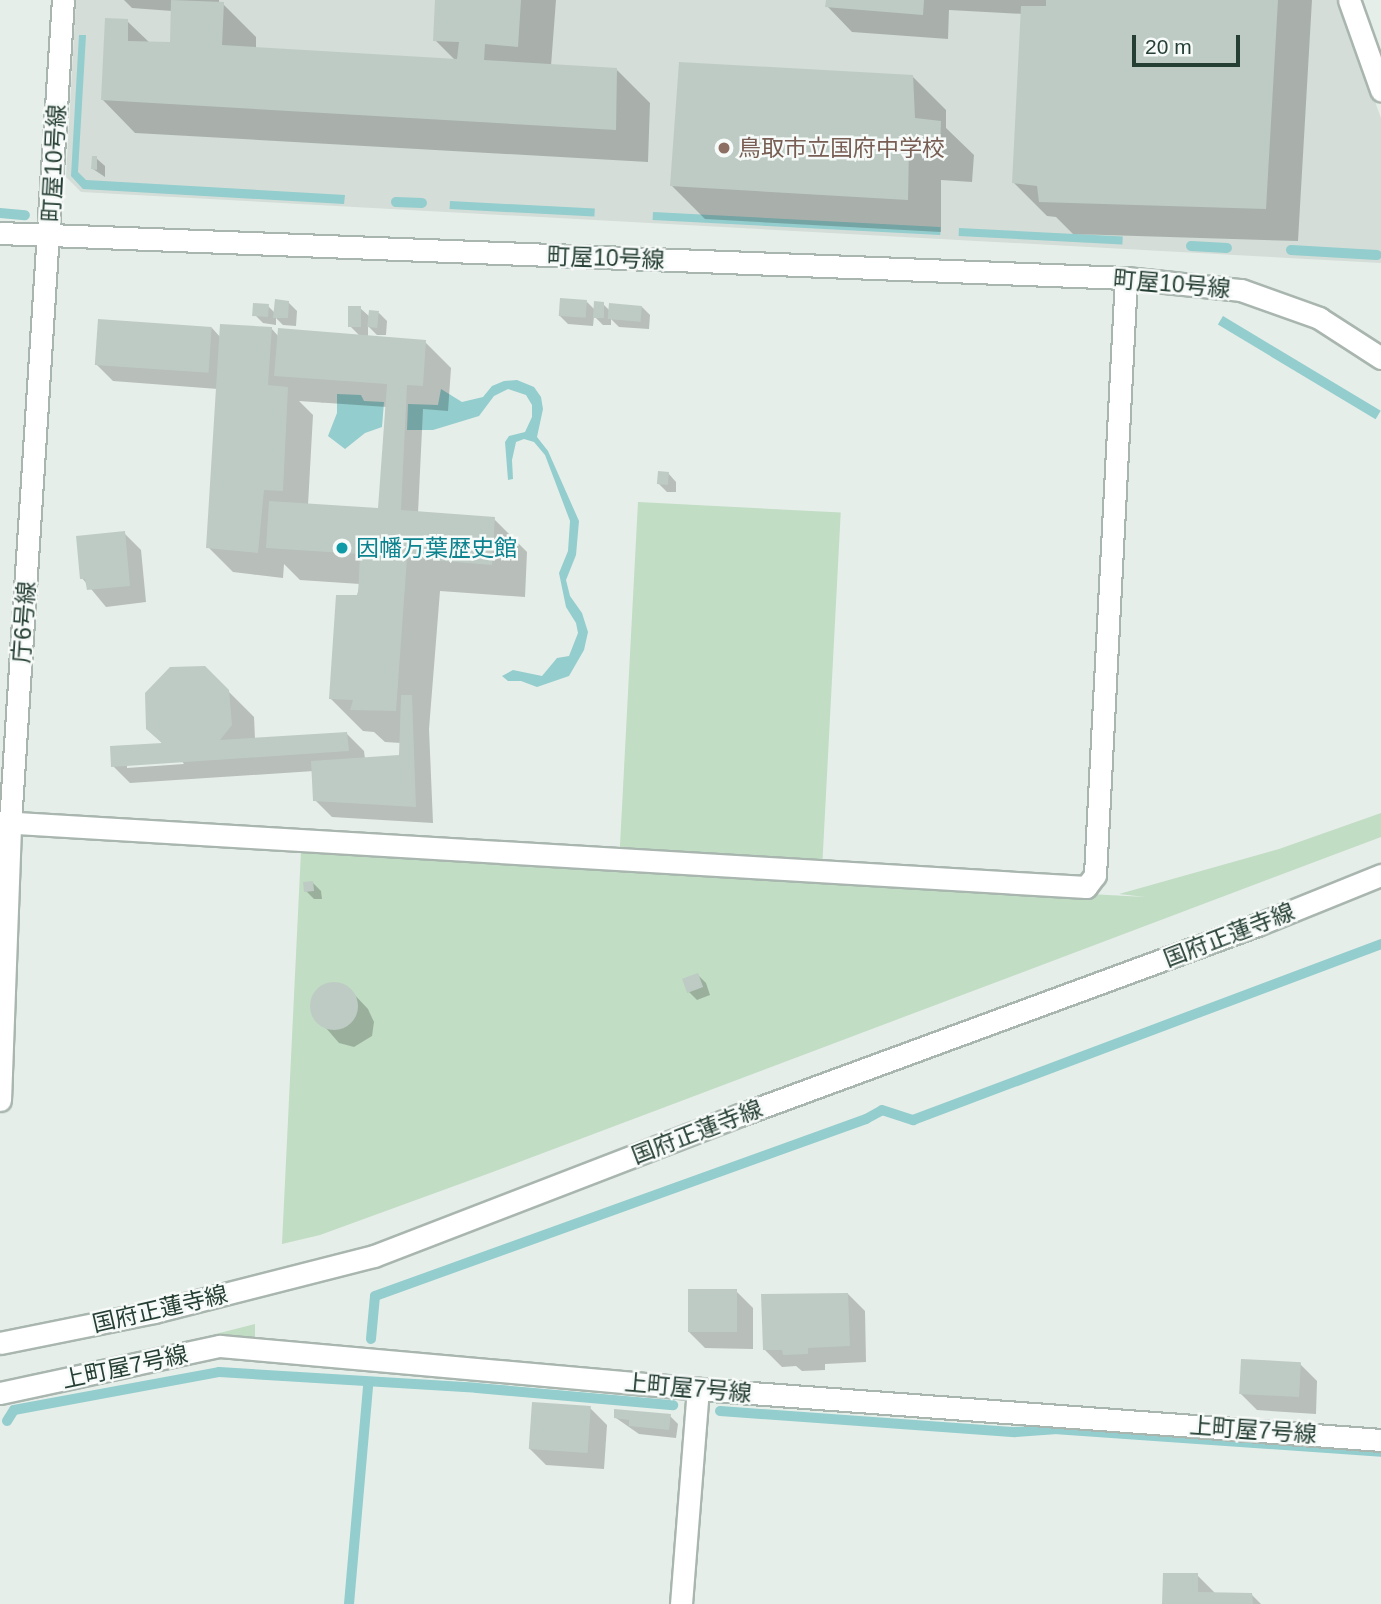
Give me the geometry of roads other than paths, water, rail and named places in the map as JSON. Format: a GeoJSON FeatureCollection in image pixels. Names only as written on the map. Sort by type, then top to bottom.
{"type":"FeatureCollection","features":[{"type":"Feature","properties":{"kind":"street","name":"町屋10号線"},"geometry":{"type":"LineString","coordinates":[[63,0],[49,236],[1126,278],[1241,290],[1319,318],[1381,358]]}},
{"type":"Feature","properties":{"kind":"street"},"geometry":{"type":"LineString","coordinates":[[1349,0],[1381,90]]}},
{"type":"Feature","properties":{"kind":"street"},"geometry":{"type":"LineString","coordinates":[[0,233],[49,236]]}},
{"type":"Feature","properties":{"kind":"street","name":"庁6号線"},"geometry":{"type":"LineString","coordinates":[[0,1100],[5,823],[49,236]]}},
{"type":"Feature","properties":{"kind":"street"},"geometry":{"type":"LineString","coordinates":[[5,823],[1086,887],[1095,875],[1126,278]]}},
{"type":"Feature","properties":{"kind":"street","name":"国府正蓮寺線"},"geometry":{"type":"LineString","coordinates":[[0,1343],[154,1312],[373,1256],[740,1115],[1257,925],[1381,875]]}},
{"type":"Feature","properties":{"kind":"street","name":"上町屋7号線"},"geometry":{"type":"LineString","coordinates":[[0,1394],[220,1346],[698,1390],[1381,1440]]}},
{"type":"Feature","properties":{"kind":"street"},"geometry":{"type":"LineString","coordinates":[[681,1604],[698,1390]]}},
{"type":"Feature","properties":{"kind":"water"},"geometry":{"type":"Polygon","coordinates":[[[79,35],[86,35],[78,172],[86,180],[345,195],[344,204],[83,189],[71,176],[79,35]]]}},
{"type":"Feature","properties":{"kind":"water"},"geometry":{"type":"Polygon","coordinates":[[[450,201],[595,209],[594,217],[450,209],[450,201]]]}},
{"type":"Feature","properties":{"kind":"water"},"geometry":{"type":"Polygon","coordinates":[[[653,212],[941,227],[940,235],[653,220],[653,212]]]}},
{"type":"Feature","properties":{"kind":"water"},"geometry":{"type":"Polygon","coordinates":[[[959,228],[1123,237],[1122,245],[959,236],[959,228]]]}},
{"type":"Feature","properties":{"kind":"water"},"geometry":{"type":"Polygon","coordinates":[[[1223,316],[1381,411],[1376,419],[1218,325],[1223,316]]]}},
{"type":"Feature","properties":{"kind":"water"},"geometry":{"type":"Polygon","coordinates":[[[517,380],[534,387],[541,397],[543,409],[537,437],[548,451],[579,521],[576,555],[566,580],[570,596],[582,613],[588,632],[584,650],[569,676],[537,687],[521,681],[508,681],[502,676],[513,670],[542,676],[557,658],[569,656],[578,633],[576,623],[566,607],[559,573],[568,551],[570,521],[545,455],[534,442],[524,439],[516,442],[512,460],[513,479],[508,480],[505,442],[509,436],[525,432],[532,417],[532,405],[526,395],[508,389],[494,396],[479,416],[433,430],[407,430],[408,404],[438,405],[441,389],[462,402],[483,397],[492,386],[504,381],[517,380]]]}},
{"type":"Feature","properties":{"kind":"water"},"geometry":{"type":"Polygon","coordinates":[[[337,394],[361,395],[364,401],[384,402],[382,427],[365,433],[345,449],[328,436],[337,413],[337,394]]]}},
{"type":"Feature","properties":{"kind":"waterway"},"geometry":{"type":"LineString","coordinates":[[396,202],[422,203]]}},
{"type":"Feature","properties":{"kind":"waterway"},"geometry":{"type":"LineString","coordinates":[[0,213],[25,215]]}},
{"type":"Feature","properties":{"kind":"waterway"},"geometry":{"type":"LineString","coordinates":[[1191,246],[1227,248]]}},
{"type":"Feature","properties":{"kind":"waterway"},"geometry":{"type":"LineString","coordinates":[[1291,250],[1377,255]]}},
{"type":"Feature","properties":{"kind":"waterway"},"geometry":{"type":"LineString","coordinates":[[371,1339],[375,1296],[866,1119],[882,1110],[913,1120],[1381,944]]}},
{"type":"Feature","properties":{"kind":"waterway"},"geometry":{"type":"LineString","coordinates":[[7,1421],[14,1410],[219,1372],[477,1388],[673,1405]]}},
{"type":"Feature","properties":{"kind":"waterway"},"geometry":{"type":"LineString","coordinates":[[349,1604],[368,1386]]}},
{"type":"Feature","properties":{"kind":"waterway"},"geometry":{"type":"LineString","coordinates":[[720,1411],[1015,1432],[1054,1429],[1381,1452]]}},
{"type":"Feature","properties":{"kind":"place","name":"鳥取市立国府中学校"},"geometry":{"type":"Point","coordinates":[724,148]}},
{"type":"Feature","properties":{"kind":"place","name":"因幡万葉歴史館"},"geometry":{"type":"Point","coordinates":[342,548]}}]}
